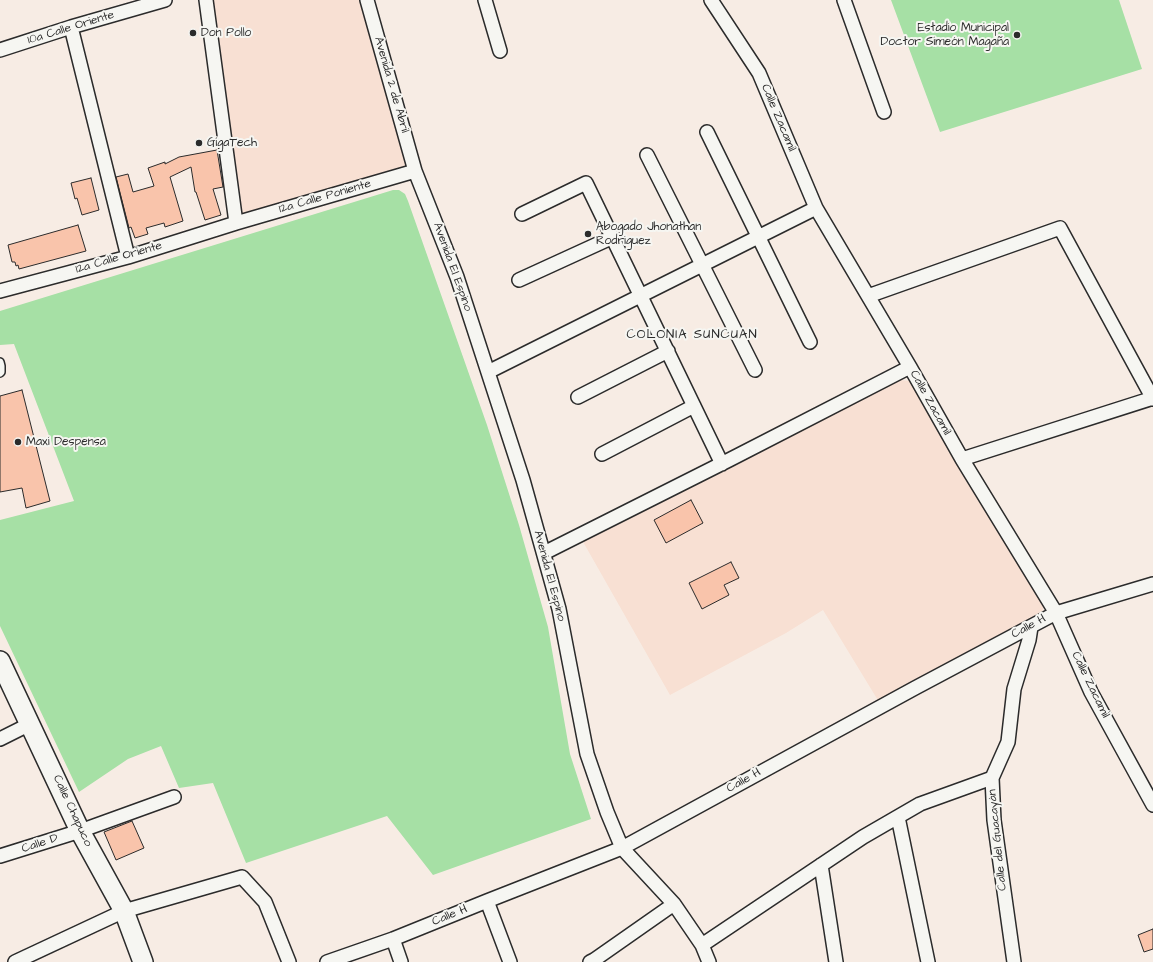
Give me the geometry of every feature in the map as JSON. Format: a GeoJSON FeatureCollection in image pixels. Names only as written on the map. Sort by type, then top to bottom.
{"type":"FeatureCollection","features":[{"type":"Feature","properties":{"kind":"street","name":"10a Calle Oriente"},"geometry":{"type":"LineString","coordinates":[[0,50],[71,27],[165,0]]}},
{"type":"Feature","properties":{"kind":"street"},"geometry":{"type":"LineString","coordinates":[[206,0],[236,223]]}},
{"type":"Feature","properties":{"kind":"street","name":"Avenida 2 de Abril"},"geometry":{"type":"LineString","coordinates":[[367,0],[415,171]]}},
{"type":"Feature","properties":{"kind":"street"},"geometry":{"type":"LineString","coordinates":[[485,0],[500,51]]}},
{"type":"Feature","properties":{"kind":"street","name":"Calle Zacamil"},"geometry":{"type":"LineString","coordinates":[[711,0],[759,73],[816,208],[910,367],[962,459],[1056,613],[1091,692],[1153,804]]}},
{"type":"Feature","properties":{"kind":"street"},"geometry":{"type":"LineString","coordinates":[[844,0],[884,112]]}},
{"type":"Feature","properties":{"kind":"street"},"geometry":{"type":"LineString","coordinates":[[71,27],[128,257]]}},
{"type":"Feature","properties":{"kind":"street"},"geometry":{"type":"LineString","coordinates":[[707,132],[810,342]]}},
{"type":"Feature","properties":{"kind":"street"},"geometry":{"type":"LineString","coordinates":[[646,155],[755,370]]}},
{"type":"Feature","properties":{"kind":"street","name":"12a Calle Poniente"},"geometry":{"type":"LineString","coordinates":[[236,223],[415,171]]}},
{"type":"Feature","properties":{"kind":"street","name":"Avenida El Espino"},"geometry":{"type":"LineString","coordinates":[[415,171],[457,277],[523,480],[559,609],[587,754],[607,812],[622,848],[674,904],[702,945],[710,962]]}},
{"type":"Feature","properties":{"kind":"street"},"geometry":{"type":"LineString","coordinates":[[522,214],[586,183],[722,464]]}},
{"type":"Feature","properties":{"kind":"street"},"geometry":{"type":"LineString","coordinates":[[488,372],[816,208]]}},
{"type":"Feature","properties":{"kind":"street","name":"12a Calle Oriente"},"geometry":{"type":"LineString","coordinates":[[0,291],[128,257],[236,223]]}},
{"type":"Feature","properties":{"kind":"street"},"geometry":{"type":"LineString","coordinates":[[868,296],[1060,228],[1153,398],[962,459]]}},
{"type":"Feature","properties":{"kind":"street"},"geometry":{"type":"LineString","coordinates":[[519,280],[612,237]]}},
{"type":"Feature","properties":{"kind":"street"},"geometry":{"type":"LineString","coordinates":[[578,397],[668,351]]}},
{"type":"Feature","properties":{"kind":"street"},"geometry":{"type":"LineString","coordinates":[[544,553],[722,464],[910,367]]}},
{"type":"Feature","properties":{"kind":"street"},"geometry":{"type":"LineString","coordinates":[[602,454],[694,406]]}},
{"type":"Feature","properties":{"kind":"street","name":"Calle H"},"geometry":{"type":"LineString","coordinates":[[327,962],[393,939],[622,848],[1056,613],[1153,584]]}},
{"type":"Feature","properties":{"kind":"street","name":"Calle del Guacayán"},"geometry":{"type":"LineString","coordinates":[[1014,962],[994,820],[992,778],[1008,742],[1014,689],[1029,640],[1030,627]]}},
{"type":"Feature","properties":{"kind":"street","name":"Calle Chapuco"},"geometry":{"type":"LineString","coordinates":[[1,667],[30,724],[80,831],[124,911],[143,962]]}},
{"type":"Feature","properties":{"kind":"street"},"geometry":{"type":"LineString","coordinates":[[0,739],[30,724]]}},
{"type":"Feature","properties":{"kind":"street"},"geometry":{"type":"LineString","coordinates":[[702,945],[864,837],[920,804],[992,778]]}},
{"type":"Feature","properties":{"kind":"street","name":"Calle D"},"geometry":{"type":"LineString","coordinates":[[0,856],[80,831],[174,797]]}},
{"type":"Feature","properties":{"kind":"street"},"geometry":{"type":"LineString","coordinates":[[898,817],[928,962]]}},
{"type":"Feature","properties":{"kind":"street"},"geometry":{"type":"LineString","coordinates":[[821,865],[836,962]]}},
{"type":"Feature","properties":{"kind":"street"},"geometry":{"type":"LineString","coordinates":[[15,962],[124,911],[242,877],[265,902],[289,962]]}},
{"type":"Feature","properties":{"kind":"street"},"geometry":{"type":"LineString","coordinates":[[487,901],[510,962]]}},
{"type":"Feature","properties":{"kind":"street"},"geometry":{"type":"LineString","coordinates":[[590,962],[674,904]]}},
{"type":"Feature","properties":{"kind":"street"},"geometry":{"type":"LineString","coordinates":[[393,939],[400,962]]}},
{"type":"Feature","properties":{"kind":"lane"},"geometry":{"type":"LineString","coordinates":[[0,362],[0,373]]}},
{"type":"Feature","properties":{"kind":"shaded area"},"geometry":{"type":"Polygon","coordinates":[[[211,0],[365,0],[407,166],[241,214],[211,0]]]}},
{"type":"Feature","properties":{"kind":"shaded area"},"geometry":{"type":"Polygon","coordinates":[[[899,380],[911,381],[1044,605],[1041,617],[879,702],[823,610],[786,633],[670,695],[582,540],[899,380]]]}},
{"type":"Feature","properties":{"kind":"green space","name":"Estadio Municipal Doctor Simeón Magaña"},"geometry":{"type":"Polygon","coordinates":[[[891,0],[1119,0],[1142,69],[940,132],[891,0]]]}},
{"type":"Feature","properties":{"kind":"green space"},"geometry":{"type":"Polygon","coordinates":[[[393,190],[399,190],[405,194],[408,201],[487,425],[519,525],[548,627],[570,754],[591,819],[433,875],[387,816],[246,863],[213,783],[179,788],[161,746],[128,759],[79,792],[0,626],[0,520],[74,501],[14,344],[0,345],[0,311],[393,190]]]}},
{"type":"Feature","properties":{"kind":"building"},"geometry":{"type":"Polygon","coordinates":[[[217,150],[223,187],[213,189],[221,215],[205,220],[195,192],[191,167],[170,177],[183,221],[165,227],[164,223],[146,228],[148,234],[135,238],[131,227],[129,228],[116,177],[128,174],[133,192],[154,186],[148,168],[165,162],[165,164],[179,157],[217,150]]]}},
{"type":"Feature","properties":{"kind":"building"},"geometry":{"type":"Polygon","coordinates":[[[91,178],[99,210],[82,215],[77,198],[75,199],[71,183],[91,178]]]}},
{"type":"Feature","properties":{"kind":"building"},"geometry":{"type":"Polygon","coordinates":[[[78,225],[86,251],[19,269],[15,262],[12,262],[8,245],[78,225]]]}},
{"type":"Feature","properties":{"kind":"building","name":"Maxi Despensa"},"geometry":{"type":"Polygon","coordinates":[[[22,390],[50,501],[26,508],[22,488],[0,492],[0,396],[22,390]]]}},
{"type":"Feature","properties":{"kind":"building"},"geometry":{"type":"Polygon","coordinates":[[[691,500],[703,523],[666,543],[654,520],[691,500]]]}},
{"type":"Feature","properties":{"kind":"building"},"geometry":{"type":"Polygon","coordinates":[[[731,562],[739,578],[724,585],[729,595],[702,609],[689,583],[731,562]]]}},
{"type":"Feature","properties":{"kind":"building"},"geometry":{"type":"Polygon","coordinates":[[[132,821],[144,848],[116,860],[104,832],[132,821]]]}},
{"type":"Feature","properties":{"kind":"building"},"geometry":{"type":"Polygon","coordinates":[[[1153,929],[1153,949],[1144,952],[1138,935],[1153,929]]]}},
{"type":"Feature","properties":{"kind":"place","name":"Don Pollo"},"geometry":{"type":"Point","coordinates":[193,33]}},
{"type":"Feature","properties":{"kind":"place","name":"Estadio Municipal Doctor Simeón Magaña"},"geometry":{"type":"Point","coordinates":[1017,35]}},
{"type":"Feature","properties":{"kind":"place","name":"GigaTech"},"geometry":{"type":"Point","coordinates":[199,143]}},
{"type":"Feature","properties":{"kind":"place","name":"Abogado Jhonathan Rodriguez"},"geometry":{"type":"Point","coordinates":[588,234]}},
{"type":"Feature","properties":{"kind":"place","name":"Maxi Despensa"},"geometry":{"type":"Point","coordinates":[18,442]}},
{"type":"Feature","properties":{"kind":"district","name":"COLONIA SUNCUAN"},"geometry":{"type":"Point","coordinates":[692,335]}}]}
